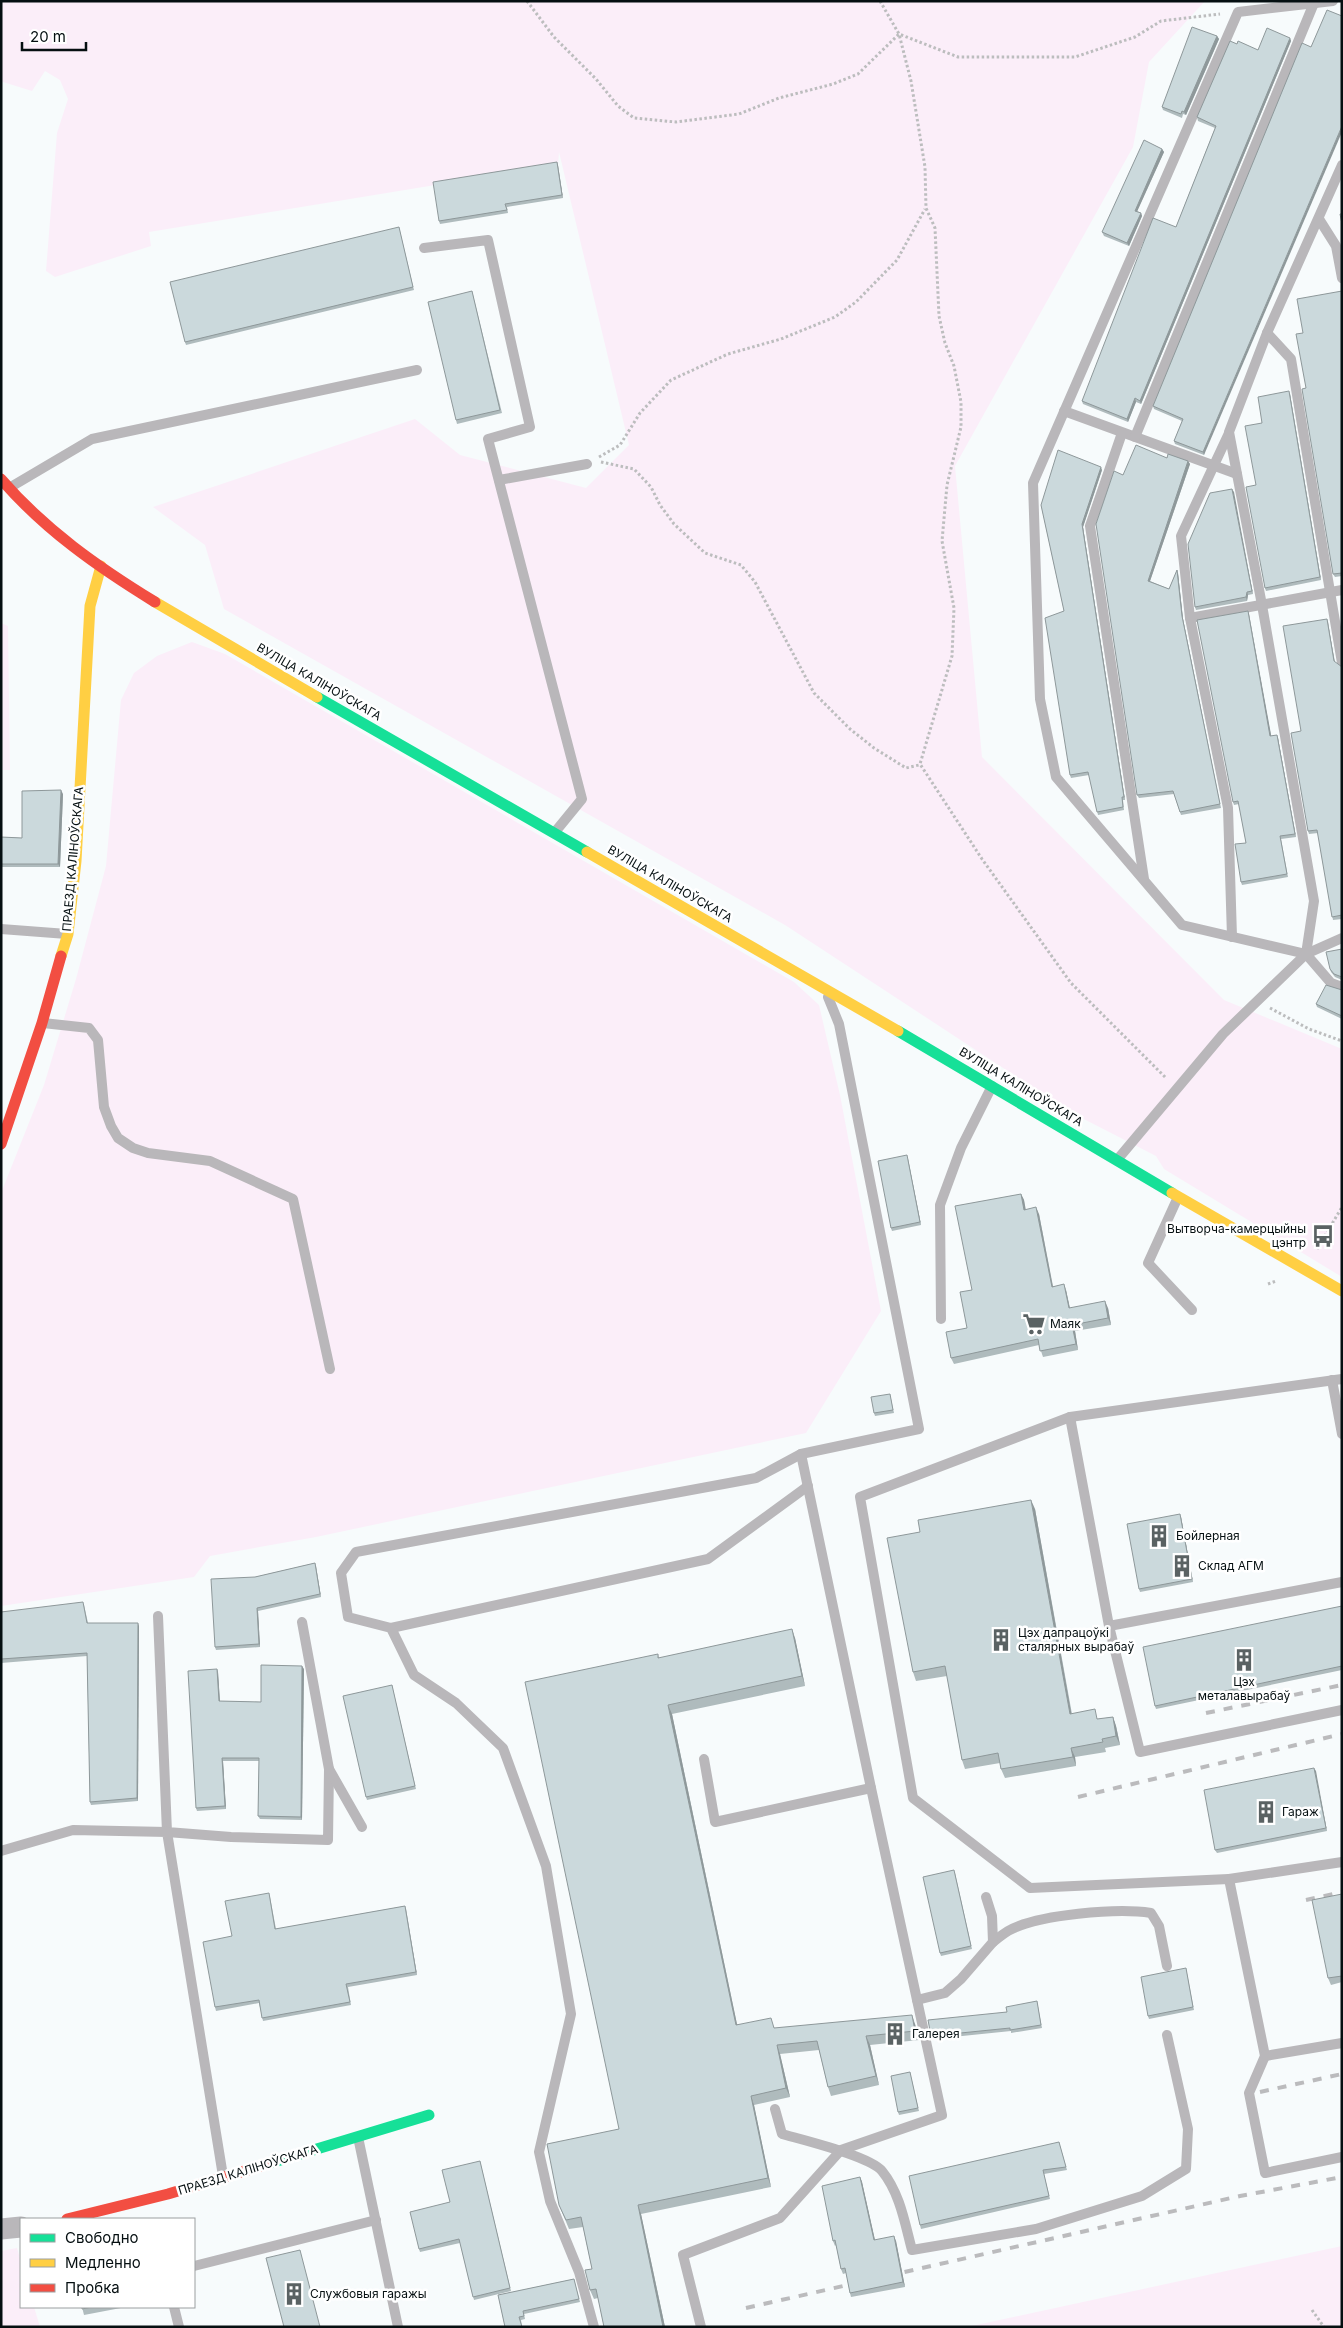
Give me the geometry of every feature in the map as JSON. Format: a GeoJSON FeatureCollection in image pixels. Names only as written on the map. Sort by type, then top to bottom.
{"type":"FeatureCollection","features":[{"type":"Feature","properties":{"kind":"street","name":"ВУЛІЦА КАЛІНОЎСКАГА"},"geometry":{"type":"LineString","coordinates":[[1,479],[39,520],[101,566],[192,625],[992,1085],[1117,1161],[1342,1291]]}},
{"type":"Feature","properties":{"kind":"street","name":"ПРАЕЗД КАЛІНОЎСКАГА"},"geometry":{"type":"LineString","coordinates":[[1,1144],[42,1023],[68,934],[76,862],[90,606],[101,566]]}},
{"type":"Feature","properties":{"kind":"street","name":"ПРАЕЗД КАЛІНОЎСКАГА"},"geometry":{"type":"LineString","coordinates":[[71,2218],[223,2177],[429,2115]]}},
{"type":"Feature","properties":{"kind":"street"},"geometry":{"type":"LineString","coordinates":[[1,2229],[20,2227]]}},
{"type":"Feature","properties":{"kind":"lane"},"geometry":{"type":"LineString","coordinates":[[1333,1],[1238,12],[1033,483],[1040,699],[1056,777],[1182,925],[1306,954],[1331,983],[1342,987]]}},
{"type":"Feature","properties":{"kind":"lane"},"geometry":{"type":"LineString","coordinates":[[1135,437],[1314,3]]}},
{"type":"Feature","properties":{"kind":"lane"},"geometry":{"type":"LineString","coordinates":[[1232,937],[1228,808],[1190,618],[1181,536],[1229,432],[1267,332],[1342,166]]}},
{"type":"Feature","properties":{"kind":"lane"},"geometry":{"type":"LineString","coordinates":[[1319,219],[1336,246],[1342,278]]}},
{"type":"Feature","properties":{"kind":"lane"},"geometry":{"type":"LineString","coordinates":[[424,248],[488,240],[530,428],[488,439],[582,799],[555,833]]}},
{"type":"Feature","properties":{"kind":"lane"},"geometry":{"type":"LineString","coordinates":[[1267,332],[1291,358],[1342,663]]}},
{"type":"Feature","properties":{"kind":"lane"},"geometry":{"type":"LineString","coordinates":[[8,488],[92,439],[417,370]]}},
{"type":"Feature","properties":{"kind":"lane"},"geometry":{"type":"LineString","coordinates":[[1064,411],[1237,474]]}},
{"type":"Feature","properties":{"kind":"lane"},"geometry":{"type":"LineString","coordinates":[[1122,432],[1090,526],[1144,881]]}},
{"type":"Feature","properties":{"kind":"lane"},"geometry":{"type":"LineString","coordinates":[[1229,432],[1262,605],[1314,901],[1306,954]]}},
{"type":"Feature","properties":{"kind":"lane"},"geometry":{"type":"LineString","coordinates":[[498,480],[587,464]]}},
{"type":"Feature","properties":{"kind":"lane"},"geometry":{"type":"LineString","coordinates":[[1190,618],[1342,590]]}},
{"type":"Feature","properties":{"kind":"lane"},"geometry":{"type":"LineString","coordinates":[[1,929],[68,934]]}},
{"type":"Feature","properties":{"kind":"lane"},"geometry":{"type":"LineString","coordinates":[[1117,1161],[1224,1034],[1306,954],[1342,938]]}},
{"type":"Feature","properties":{"kind":"lane"},"geometry":{"type":"LineString","coordinates":[[808,1486],[708,1559],[391,1628],[348,1617],[340,1573],[356,1552],[756,1478],[801,1454],[920,1428],[839,1024],[825,989]]}},
{"type":"Feature","properties":{"kind":"lane"},"geometry":{"type":"LineString","coordinates":[[42,1023],[89,1028],[98,1040],[104,1106],[111,1126],[118,1138],[133,1148],[148,1153],[210,1162],[293,1199],[330,1369]]}},
{"type":"Feature","properties":{"kind":"lane"},"geometry":{"type":"LineString","coordinates":[[941,1319],[940,1204],[961,1148],[992,1085]]}},
{"type":"Feature","properties":{"kind":"lane"},"geometry":{"type":"LineString","coordinates":[[1178,1196],[1148,1263],[1192,1310]]}},
{"type":"Feature","properties":{"kind":"lane"},"geometry":{"type":"LineString","coordinates":[[1342,1434],[1337,1380],[1070,1417],[860,1497],[914,1798],[1030,1888],[1229,1879],[1342,1862]]}},
{"type":"Feature","properties":{"kind":"lane"},"geometry":{"type":"LineString","coordinates":[[1070,1417],[1109,1626],[1140,1752],[1342,1710]]}},
{"type":"Feature","properties":{"kind":"lane"},"geometry":{"type":"LineString","coordinates":[[701,2327],[683,2255],[780,2218],[841,2150],[942,2115],[801,1454]]}},
{"type":"Feature","properties":{"kind":"lane"},"geometry":{"type":"LineString","coordinates":[[1109,1626],[1342,1582]]}},
{"type":"Feature","properties":{"kind":"lane"},"geometry":{"type":"LineString","coordinates":[[158,1616],[167,1832],[223,2177]]}},
{"type":"Feature","properties":{"kind":"lane"},"geometry":{"type":"LineString","coordinates":[[1,1851],[73,1830],[167,1832],[231,1837],[328,1840],[329,1769],[302,1622]]}},
{"type":"Feature","properties":{"kind":"lane"},"geometry":{"type":"LineString","coordinates":[[391,1628],[414,1675],[456,1703],[503,1748],[546,1866],[571,2014],[540,2152],[550,2201],[579,2272],[594,2327]]}},
{"type":"Feature","properties":{"kind":"lane"},"geometry":{"type":"LineString","coordinates":[[704,1759],[715,1822],[871,1788]]}},
{"type":"Feature","properties":{"kind":"lane"},"geometry":{"type":"LineString","coordinates":[[329,1769],[362,1827]]}},
{"type":"Feature","properties":{"kind":"lane"},"geometry":{"type":"LineString","coordinates":[[1229,1879],[1265,2056],[1249,2093],[1265,2173],[1342,2158]]}},
{"type":"Feature","properties":{"kind":"lane"},"geometry":{"type":"LineString","coordinates":[[986,1897],[992,1916],[993,1942]]}},
{"type":"Feature","properties":{"kind":"lane"},"geometry":{"type":"LineString","coordinates":[[917,2000],[945,1993],[993,1942],[1009,1930],[1043,1919],[1130,1910],[1151,1913],[1160,1926],[1167,1966]]}},
{"type":"Feature","properties":{"kind":"lane"},"geometry":{"type":"LineString","coordinates":[[775,2109],[782,2134],[841,2150],[882,2170],[899,2202],[912,2250],[1036,2230],[1142,2196],[1186,2169],[1188,2129],[1167,2035]]}},
{"type":"Feature","properties":{"kind":"lane"},"geometry":{"type":"LineString","coordinates":[[1265,2056],[1342,2043]]}},
{"type":"Feature","properties":{"kind":"lane"},"geometry":{"type":"LineString","coordinates":[[358,2137],[398,2327]]}},
{"type":"Feature","properties":{"kind":"lane"},"geometry":{"type":"LineString","coordinates":[[195,2266],[376,2220]]}},
{"type":"Feature","properties":{"kind":"lane"},"geometry":{"type":"LineString","coordinates":[[174,2308],[178,2327]]}},
{"type":"Feature","properties":{"kind":"path"},"geometry":{"type":"LineString","coordinates":[[527,1],[554,37],[596,79],[618,106],[634,118],[676,122],[739,114],[779,98],[833,84],[858,74],[898,34]]}},
{"type":"Feature","properties":{"kind":"path"},"geometry":{"type":"LineString","coordinates":[[880,1],[898,34],[911,81],[925,167],[926,208],[935,228],[939,316],[945,343],[954,366],[961,402],[961,427],[947,485],[942,541],[954,608],[952,656],[920,764],[982,859],[1071,983],[1177,1089]]}},
{"type":"Feature","properties":{"kind":"path"},"geometry":{"type":"LineString","coordinates":[[898,34],[958,57],[1075,57],[1134,37],[1161,21],[1238,12]]}},
{"type":"Feature","properties":{"kind":"path"},"geometry":{"type":"LineString","coordinates":[[920,764],[906,768],[874,748],[831,712],[814,692],[755,582],[741,565],[705,553],[674,524],[660,505],[651,487],[634,468],[593,460],[620,445],[640,414],[671,380],[728,354],[781,338],[835,317],[856,302],[898,260],[926,208]]}},
{"type":"Feature","properties":{"kind":"path"},"geometry":{"type":"LineString","coordinates":[[1257,1002],[1309,1029],[1342,1041]]}},
{"type":"Feature","properties":{"kind":"path"},"geometry":{"type":"LineString","coordinates":[[1312,2310],[1324,2327]]}},
{"type":"Feature","properties":{"kind":"shaded area"},"geometry":{"type":"Polygon","coordinates":[[[1,1],[1205,1],[1149,62],[1133,147],[955,466],[982,757],[1224,1000],[1342,1049],[1342,1277],[1164,1169],[1156,1156],[1072,1113],[785,925],[224,609],[205,545],[153,507],[415,419],[460,455],[586,488],[629,445],[559,152],[558,165],[149,232],[151,246],[55,277],[46,271],[57,133],[68,99],[60,80],[45,71],[32,91],[3,82],[1,79],[1,1]]]}},
{"type":"Feature","properties":{"kind":"shaded area"},"geometry":{"type":"Polygon","coordinates":[[[1,623],[8,626],[10,770],[1,770],[1,623]]]}},
{"type":"Feature","properties":{"kind":"shaded area"},"geometry":{"type":"Polygon","coordinates":[[[192,642],[225,654],[794,982],[819,1005],[840,1095],[881,1311],[806,1433],[316,1537],[210,1556],[194,1577],[1,1606],[1,1193],[44,1085],[76,979],[106,866],[121,700],[134,673],[157,656],[192,642]]]}},
{"type":"Feature","properties":{"kind":"shaded area"},"geometry":{"type":"Polygon","coordinates":[[[1342,2246],[1342,2327],[967,2327],[1342,2246]]]}},
{"type":"Feature","properties":{"kind":"shaded area"},"geometry":{"type":"Polygon","coordinates":[[[17,2248],[20,2258],[20,2308],[34,2308],[40,2327],[1,2327],[1,2251],[17,2248]]]}},
{"type":"Feature","properties":{"kind":"building"},"geometry":{"type":"Polygon","coordinates":[[[1327,10],[1342,16],[1342,126],[1203,452],[1174,441],[1183,419],[1153,406],[1302,43],[1311,47],[1327,10]]]}},
{"type":"Feature","properties":{"kind":"building"},"geometry":{"type":"Polygon","coordinates":[[[1192,27],[1217,36],[1184,112],[1182,111],[1181,114],[1162,107],[1192,27]]]}},
{"type":"Feature","properties":{"kind":"building"},"geometry":{"type":"Polygon","coordinates":[[[1267,28],[1290,38],[1140,401],[1135,398],[1127,419],[1082,401],[1153,218],[1176,227],[1216,126],[1197,117],[1230,41],[1237,44],[1238,41],[1258,50],[1267,28]]]}},
{"type":"Feature","properties":{"kind":"building"},"geometry":{"type":"Polygon","coordinates":[[[1144,140],[1162,149],[1135,211],[1141,213],[1127,243],[1102,232],[1144,140]]]}},
{"type":"Feature","properties":{"kind":"building"},"geometry":{"type":"Polygon","coordinates":[[[557,162],[562,195],[505,204],[507,210],[439,221],[433,182],[557,162]]]}},
{"type":"Feature","properties":{"kind":"building"},"geometry":{"type":"Polygon","coordinates":[[[399,227],[413,287],[185,342],[170,282],[399,227]]]}},
{"type":"Feature","properties":{"kind":"building"},"geometry":{"type":"Polygon","coordinates":[[[472,291],[500,410],[456,420],[428,302],[472,291]]]}},
{"type":"Feature","properties":{"kind":"building"},"geometry":{"type":"Polygon","coordinates":[[[1342,291],[1342,573],[1333,574],[1302,389],[1306,388],[1296,334],[1303,333],[1297,299],[1342,291]]]}},
{"type":"Feature","properties":{"kind":"building"},"geometry":{"type":"Polygon","coordinates":[[[1289,391],[1320,577],[1265,588],[1246,487],[1256,485],[1245,426],[1262,423],[1258,397],[1289,391]]]}},
{"type":"Feature","properties":{"kind":"building"},"geometry":{"type":"Polygon","coordinates":[[[1136,445],[1167,458],[1168,454],[1188,461],[1148,581],[1169,589],[1177,570],[1182,616],[1220,804],[1180,812],[1173,791],[1137,795],[1096,524],[1114,471],[1123,475],[1136,445]]]}},
{"type":"Feature","properties":{"kind":"building"},"geometry":{"type":"Polygon","coordinates":[[[1058,450],[1101,467],[1082,524],[1124,797],[1122,797],[1123,807],[1097,812],[1088,772],[1070,775],[1045,618],[1064,611],[1041,505],[1058,450]]]}},
{"type":"Feature","properties":{"kind":"building"},"geometry":{"type":"Polygon","coordinates":[[[1232,489],[1252,591],[1247,592],[1246,597],[1195,607],[1188,544],[1210,493],[1232,489]]]}},
{"type":"Feature","properties":{"kind":"building"},"geometry":{"type":"Polygon","coordinates":[[[1248,611],[1270,736],[1277,735],[1295,834],[1280,836],[1287,874],[1241,882],[1235,844],[1246,843],[1238,801],[1233,802],[1197,620],[1248,611]]]}},
{"type":"Feature","properties":{"kind":"building"},"geometry":{"type":"Polygon","coordinates":[[[1327,619],[1334,661],[1342,667],[1342,915],[1332,917],[1317,830],[1308,831],[1291,733],[1301,731],[1283,626],[1327,619]]]}},
{"type":"Feature","properties":{"kind":"building"},"geometry":{"type":"Polygon","coordinates":[[[61,790],[58,864],[1,864],[1,837],[22,838],[22,791],[61,790]]]}},
{"type":"Feature","properties":{"kind":"building"},"geometry":{"type":"Polygon","coordinates":[[[1342,949],[1342,977],[1334,974],[1330,969],[1326,952],[1342,949]]]}},
{"type":"Feature","properties":{"kind":"building"},"geometry":{"type":"Polygon","coordinates":[[[1326,985],[1342,990],[1342,1016],[1316,1004],[1326,985]]]}},
{"type":"Feature","properties":{"kind":"building"},"geometry":{"type":"Polygon","coordinates":[[[907,1155],[920,1222],[891,1228],[878,1161],[907,1155]]]}},
{"type":"Feature","properties":{"kind":"building"},"geometry":{"type":"Polygon","coordinates":[[[1021,1194],[1024,1210],[1036,1207],[1052,1287],[1064,1284],[1069,1308],[1105,1301],[1108,1318],[1072,1325],[1076,1344],[1040,1351],[1038,1339],[951,1358],[946,1332],[967,1328],[960,1292],[972,1290],[955,1206],[1021,1194]]]}},
{"type":"Feature","properties":{"kind":"building"},"geometry":{"type":"Polygon","coordinates":[[[890,1394],[893,1410],[874,1413],[871,1397],[890,1394]]]}},
{"type":"Feature","properties":{"kind":"building","name":"Цэх дапрацоўкі сталярных вырабаў"},"geometry":{"type":"Polygon","coordinates":[[[1031,1500],[1070,1714],[1095,1709],[1097,1719],[1113,1717],[1116,1736],[1102,1739],[1103,1742],[1071,1748],[1073,1757],[1001,1769],[998,1753],[962,1760],[945,1666],[913,1672],[887,1538],[920,1532],[918,1520],[1031,1500]]]}},
{"type":"Feature","properties":{"kind":"building"},"geometry":{"type":"Polygon","coordinates":[[[1180,1514],[1192,1579],[1139,1589],[1127,1524],[1180,1514]]]}},
{"type":"Feature","properties":{"kind":"building"},"geometry":{"type":"Polygon","coordinates":[[[315,1563],[320,1594],[257,1608],[259,1644],[215,1647],[211,1579],[255,1577],[315,1563]]]}},
{"type":"Feature","properties":{"kind":"building"},"geometry":{"type":"Polygon","coordinates":[[[83,1602],[87,1623],[138,1623],[137,1798],[90,1802],[87,1653],[1,1659],[1,1612],[83,1602]]]}},
{"type":"Feature","properties":{"kind":"building","name":"Цэх металавырабаў"},"geometry":{"type":"Polygon","coordinates":[[[1342,1606],[1342,1666],[1155,1706],[1143,1647],[1342,1606]]]}},
{"type":"Feature","properties":{"kind":"building"},"geometry":{"type":"Polygon","coordinates":[[[792,1629],[802,1676],[668,1705],[736,2025],[771,2018],[774,2028],[912,2015],[915,2031],[866,2036],[876,2076],[828,2087],[817,2041],[777,2045],[786,2088],[751,2096],[768,2178],[638,2205],[663,2327],[604,2327],[596,2289],[590,2290],[585,2270],[592,2269],[581,2217],[566,2220],[559,2205],[547,2144],[619,2129],[525,1682],[658,1654],[658,1658],[792,1629]]]}},
{"type":"Feature","properties":{"kind":"building"},"geometry":{"type":"Polygon","coordinates":[[[261,1665],[302,1666],[301,1817],[258,1816],[259,1758],[222,1758],[225,1806],[196,1808],[188,1671],[217,1669],[219,1701],[261,1702],[261,1665]]]}},
{"type":"Feature","properties":{"kind":"building"},"geometry":{"type":"Polygon","coordinates":[[[392,1685],[415,1786],[366,1797],[343,1696],[392,1685]]]}},
{"type":"Feature","properties":{"kind":"building","name":"Гараж"},"geometry":{"type":"Polygon","coordinates":[[[1314,1768],[1326,1828],[1215,1850],[1204,1790],[1314,1768]]]}},
{"type":"Feature","properties":{"kind":"building"},"geometry":{"type":"Polygon","coordinates":[[[954,1870],[971,1946],[940,1953],[923,1877],[954,1870]]]}},
{"type":"Feature","properties":{"kind":"building"},"geometry":{"type":"Polygon","coordinates":[[[269,1893],[275,1929],[405,1906],[416,1972],[346,1984],[350,2002],[262,2018],[259,2000],[215,2007],[203,1942],[232,1936],[225,1901],[269,1893]]]}},
{"type":"Feature","properties":{"kind":"building"},"geometry":{"type":"Polygon","coordinates":[[[1342,1894],[1342,1976],[1328,1978],[1312,1900],[1342,1894]]]}},
{"type":"Feature","properties":{"kind":"building"},"geometry":{"type":"Polygon","coordinates":[[[1186,1968],[1193,2007],[1148,2016],[1141,1977],[1186,1968]]]}},
{"type":"Feature","properties":{"kind":"building"},"geometry":{"type":"Polygon","coordinates":[[[1037,2001],[1041,2025],[1010,2030],[1010,2028],[931,2036],[928,2020],[1007,2012],[1006,2007],[1037,2001]]]}},
{"type":"Feature","properties":{"kind":"building"},"geometry":{"type":"Polygon","coordinates":[[[910,2072],[918,2108],[898,2112],[891,2076],[910,2072]]]}},
{"type":"Feature","properties":{"kind":"building"},"geometry":{"type":"Polygon","coordinates":[[[1059,2142],[1066,2167],[1043,2170],[1049,2196],[920,2225],[909,2176],[1059,2142]]]}},
{"type":"Feature","properties":{"kind":"building"},"geometry":{"type":"Polygon","coordinates":[[[480,2161],[510,2288],[473,2297],[459,2239],[419,2249],[410,2212],[450,2202],[442,2170],[480,2161]]]}},
{"type":"Feature","properties":{"kind":"building"},"geometry":{"type":"Polygon","coordinates":[[[860,2177],[874,2240],[894,2236],[903,2282],[850,2293],[845,2268],[841,2269],[835,2240],[833,2241],[822,2186],[860,2177]]]}},
{"type":"Feature","properties":{"kind":"building","name":"Службовыя гаражы"},"geometry":{"type":"Polygon","coordinates":[[[300,2250],[320,2327],[284,2327],[266,2258],[300,2250]]]}},
{"type":"Feature","properties":{"kind":"building"},"geometry":{"type":"Polygon","coordinates":[[[574,2279],[579,2299],[523,2311],[524,2316],[519,2317],[522,2327],[505,2327],[498,2295],[574,2279]]]}},
{"type":"Feature","properties":{"kind":"railway"},"geometry":{"type":"LineString","coordinates":[[1206,1713],[1342,1685]]}},
{"type":"Feature","properties":{"kind":"railway"},"geometry":{"type":"LineString","coordinates":[[1078,1797],[1342,1734]]}},
{"type":"Feature","properties":{"kind":"railway"},"geometry":{"type":"LineString","coordinates":[[1306,1900],[1342,1892]]}},
{"type":"Feature","properties":{"kind":"railway"},"geometry":{"type":"LineString","coordinates":[[1260,2092],[1342,2074]]}},
{"type":"Feature","properties":{"kind":"railway"},"geometry":{"type":"LineString","coordinates":[[887,2276],[1240,2196],[1342,2177]]}},
{"type":"Feature","properties":{"kind":"railway"},"geometry":{"type":"LineString","coordinates":[[746,2308],[861,2282]]}},
{"type":"Feature","properties":{"kind":"traffic: fast"},"geometry":{"type":"LineString","coordinates":[[317,697],[587,852]]}},
{"type":"Feature","properties":{"kind":"traffic: fast"},"geometry":{"type":"LineString","coordinates":[[898,1031],[1172,1193]]}},
{"type":"Feature","properties":{"kind":"traffic: fast"},"geometry":{"type":"LineString","coordinates":[[264,2165],[429,2115]]}},
{"type":"Feature","properties":{"kind":"traffic: slow"},"geometry":{"type":"LineString","coordinates":[[61,956],[68,934],[76,861],[90,606],[101,566]]}},
{"type":"Feature","properties":{"kind":"traffic: slow"},"geometry":{"type":"LineString","coordinates":[[155,602],[317,697]]}},
{"type":"Feature","properties":{"kind":"traffic: slow"},"geometry":{"type":"LineString","coordinates":[[587,852],[898,1031]]}},
{"type":"Feature","properties":{"kind":"traffic: slow"},"geometry":{"type":"LineString","coordinates":[[1172,1193],[1342,1291]]}},
{"type":"Feature","properties":{"kind":"traffic: jam"},"geometry":{"type":"LineString","coordinates":[[1,479],[54,531],[93,561],[155,602]]}},
{"type":"Feature","properties":{"kind":"traffic: jam"},"geometry":{"type":"LineString","coordinates":[[1,1144],[42,1023],[61,956]]}},
{"type":"Feature","properties":{"kind":"traffic: jam"},"geometry":{"type":"LineString","coordinates":[[71,2218],[168,2194],[264,2165]]}},
{"type":"Feature","properties":{"kind":"place","name":"Вытворча-камерцыйны цэнтр"},"geometry":{"type":"Point","coordinates":[1323,1236]}},
{"type":"Feature","properties":{"kind":"place","name":"Маяк"},"geometry":{"type":"Point","coordinates":[1034,1324]}},
{"type":"Feature","properties":{"kind":"place","name":"Бойлерная"},"geometry":{"type":"Point","coordinates":[1159,1536]}},
{"type":"Feature","properties":{"kind":"place","name":"Склад АГМ"},"geometry":{"type":"Point","coordinates":[1182,1566]}},
{"type":"Feature","properties":{"kind":"place","name":"Цэх дапрацоўкі сталярных вырабаў"},"geometry":{"type":"Point","coordinates":[1001,1640]}},
{"type":"Feature","properties":{"kind":"place","name":"Цэх металавырабаў"},"geometry":{"type":"Point","coordinates":[1244,1660]}},
{"type":"Feature","properties":{"kind":"place","name":"Гараж"},"geometry":{"type":"Point","coordinates":[1266,1812]}},
{"type":"Feature","properties":{"kind":"place","name":"Галерея"},"geometry":{"type":"Point","coordinates":[895,2034]}},
{"type":"Feature","properties":{"kind":"place","name":"Службовыя гаражы"},"geometry":{"type":"Point","coordinates":[294,2294]}}]}
